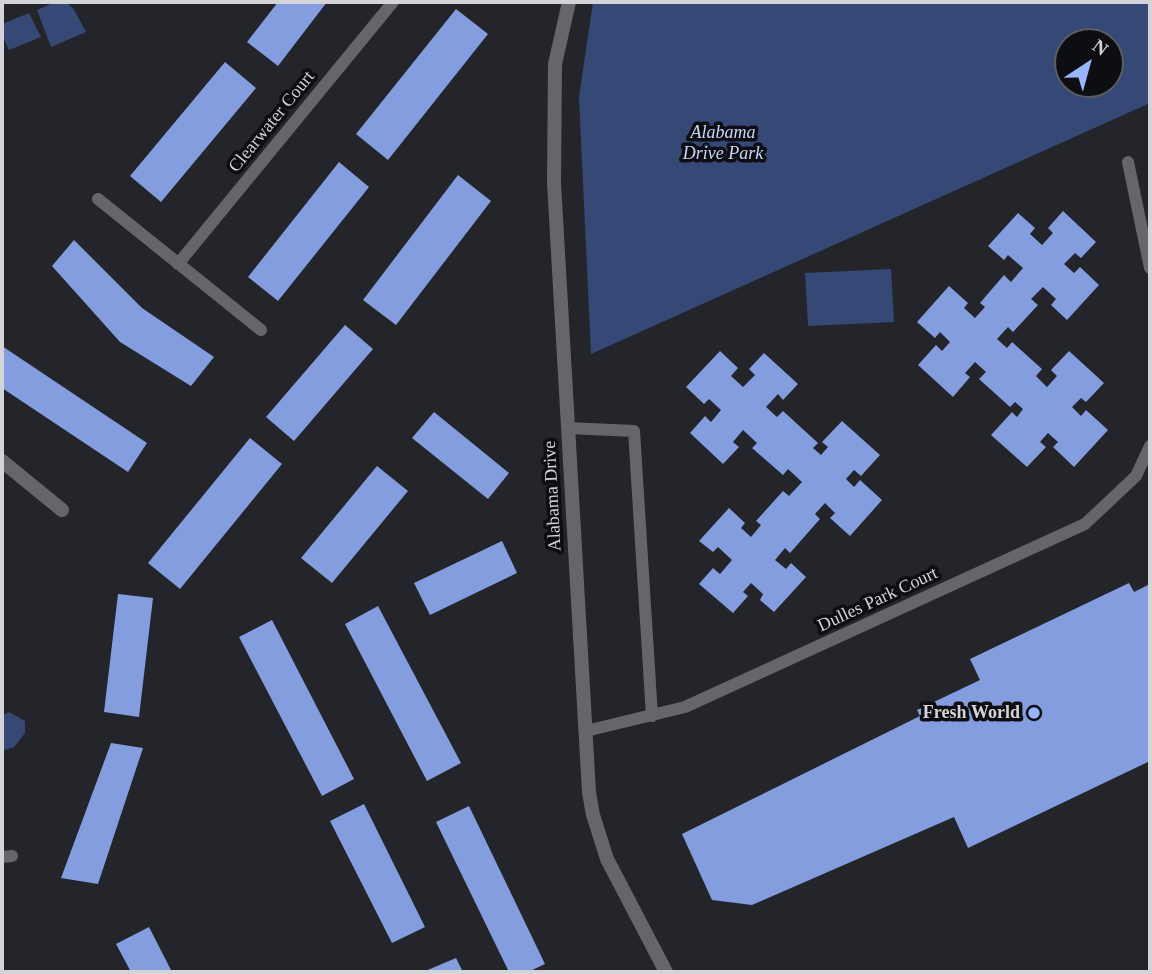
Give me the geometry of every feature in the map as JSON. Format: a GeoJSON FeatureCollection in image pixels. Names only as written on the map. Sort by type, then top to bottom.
{"type":"FeatureCollection","features":[{"type":"Feature","properties":{"kind":"street","name":"Alabama Drive"},"geometry":{"type":"LineString","coordinates":[[569,2],[555,64],[553,105],[589,792],[599,838],[666,972]]}},
{"type":"Feature","properties":{"kind":"street"},"geometry":{"type":"LineString","coordinates":[[2,461],[62,510]]}},
{"type":"Feature","properties":{"kind":"lane","name":"Clearwater Court"},"geometry":{"type":"LineString","coordinates":[[178,264],[393,2]]}},
{"type":"Feature","properties":{"kind":"lane"},"geometry":{"type":"LineString","coordinates":[[1128,162],[1150,268]]}},
{"type":"Feature","properties":{"kind":"lane"},"geometry":{"type":"LineString","coordinates":[[98,199],[261,330]]}},
{"type":"Feature","properties":{"kind":"lane"},"geometry":{"type":"LineString","coordinates":[[568,428],[634,431],[652,716]]}},
{"type":"Feature","properties":{"kind":"lane","name":"Dulles Park Court"},"geometry":{"type":"LineString","coordinates":[[586,732],[685,707],[1086,524],[1136,477],[1150,446]]}},
{"type":"Feature","properties":{"kind":"green space"},"geometry":{"type":"Polygon","coordinates":[[[55,2],[66,2],[73,8],[86,32],[51,47],[37,10],[55,2]]]}},
{"type":"Feature","properties":{"kind":"green space","name":"Alabama Drive Park"},"geometry":{"type":"Polygon","coordinates":[[[593,2],[1150,2],[1150,103],[591,354],[579,97],[593,2]]]}},
{"type":"Feature","properties":{"kind":"green space"},"geometry":{"type":"Polygon","coordinates":[[[29,13],[41,37],[9,50],[2,35],[2,24],[29,13]]]}},
{"type":"Feature","properties":{"kind":"green space"},"geometry":{"type":"Polygon","coordinates":[[[891,269],[894,322],[808,326],[805,273],[891,269]]]}},
{"type":"Feature","properties":{"kind":"green space"},"geometry":{"type":"Polygon","coordinates":[[[9,712],[25,721],[25,733],[14,747],[2,751],[2,715],[9,712]]]}},
{"type":"Feature","properties":{"kind":"building"},"geometry":{"type":"Polygon","coordinates":[[[278,2],[327,2],[278,66],[247,42],[278,2]]]}},
{"type":"Feature","properties":{"kind":"building"},"geometry":{"type":"Polygon","coordinates":[[[456,9],[488,34],[388,160],[356,134],[456,9]]]}},
{"type":"Feature","properties":{"kind":"building"},"geometry":{"type":"Polygon","coordinates":[[[225,62],[256,88],[161,202],[130,176],[225,62]]]}},
{"type":"Feature","properties":{"kind":"building"},"geometry":{"type":"Polygon","coordinates":[[[339,162],[369,187],[278,301],[248,277],[339,162]]]}},
{"type":"Feature","properties":{"kind":"building"},"geometry":{"type":"Polygon","coordinates":[[[458,175],[491,201],[396,325],[363,300],[458,175]]]}},
{"type":"Feature","properties":{"kind":"building"},"geometry":{"type":"Polygon","coordinates":[[[1063,211],[1096,242],[1081,258],[1075,253],[1064,264],[1074,273],[1080,267],[1099,285],[1067,320],[1051,305],[1056,299],[1043,287],[1031,299],[1038,305],[1013,332],[1008,327],[997,339],[1007,348],[1012,342],[1042,369],[1036,376],[1047,387],[1057,376],[1051,370],[1069,351],[1104,383],[1086,402],[1081,398],[1072,407],[1081,416],[1086,410],[1108,430],[1074,467],[1053,447],[1058,442],[1048,433],[1040,442],[1046,447],[1027,467],[991,435],[1012,412],[1017,417],[1023,409],[1015,402],[1010,407],[979,379],[986,372],[975,362],[965,373],[970,377],[953,397],[918,365],[936,345],[942,351],[950,342],[940,332],[935,338],[917,322],[949,286],[968,303],[964,308],[975,318],[985,307],[980,303],[1004,275],[1011,282],[1023,268],[1008,255],[1004,260],[988,246],[1018,213],[1035,228],[1030,234],[1042,245],[1053,233],[1048,228],[1063,211]]]}},
{"type":"Feature","properties":{"kind":"building"},"geometry":{"type":"Polygon","coordinates":[[[74,240],[142,308],[214,357],[191,386],[120,342],[52,266],[74,240]]]}},
{"type":"Feature","properties":{"kind":"building"},"geometry":{"type":"Polygon","coordinates":[[[345,325],[373,349],[294,441],[266,417],[345,325]]]}},
{"type":"Feature","properties":{"kind":"building"},"geometry":{"type":"Polygon","coordinates":[[[2,346],[147,443],[128,472],[2,388],[2,346]]]}},
{"type":"Feature","properties":{"kind":"building"},"geometry":{"type":"Polygon","coordinates":[[[720,351],[738,368],[731,376],[743,387],[755,375],[749,369],[764,353],[798,384],[783,400],[778,394],[766,407],[777,417],[783,411],[818,443],[813,448],[821,455],[828,447],[822,442],[842,421],[880,455],[861,476],[854,470],[846,479],[854,487],[860,480],[882,500],[850,536],[830,518],[835,513],[825,503],[815,514],[820,519],[790,553],[785,548],[775,560],[786,569],[791,563],[806,577],[774,612],[760,600],[763,594],[751,583],[743,592],[748,596],[733,613],[699,584],[713,568],[720,574],[732,560],[718,547],[713,552],[699,541],[729,508],[745,523],[741,528],[751,537],[761,525],[756,521],[783,491],[789,496],[802,482],[788,469],[783,475],[752,448],[757,443],[743,430],[733,442],[739,447],[723,464],[690,433],[705,416],[711,422],[721,410],[709,399],[704,404],[686,387],[720,351]]]}},
{"type":"Feature","properties":{"kind":"building"},"geometry":{"type":"Polygon","coordinates":[[[434,412],[509,473],[488,499],[412,438],[434,412]]]}},
{"type":"Feature","properties":{"kind":"building"},"geometry":{"type":"Polygon","coordinates":[[[250,438],[282,464],[180,589],[148,563],[250,438]]]}},
{"type":"Feature","properties":{"kind":"building"},"geometry":{"type":"Polygon","coordinates":[[[377,466],[408,491],[332,583],[301,558],[377,466]]]}},
{"type":"Feature","properties":{"kind":"building"},"geometry":{"type":"Polygon","coordinates":[[[502,541],[517,573],[430,615],[414,583],[502,541]]]}},
{"type":"Feature","properties":{"kind":"building"},"geometry":{"type":"Polygon","coordinates":[[[1129,583],[1134,592],[1150,584],[1150,761],[968,848],[954,817],[752,905],[712,900],[682,834],[920,716],[917,710],[980,680],[970,659],[1129,583]]]}},
{"type":"Feature","properties":{"kind":"building"},"geometry":{"type":"Polygon","coordinates":[[[118,594],[153,598],[139,717],[104,712],[118,594]]]}},
{"type":"Feature","properties":{"kind":"building"},"geometry":{"type":"Polygon","coordinates":[[[378,606],[461,763],[427,781],[345,624],[378,606]]]}},
{"type":"Feature","properties":{"kind":"building"},"geometry":{"type":"Polygon","coordinates":[[[272,620],[354,779],[322,796],[239,637],[272,620]]]}},
{"type":"Feature","properties":{"kind":"building"},"geometry":{"type":"Polygon","coordinates":[[[111,743],[143,748],[98,884],[61,878],[111,743]]]}},
{"type":"Feature","properties":{"kind":"building"},"geometry":{"type":"Polygon","coordinates":[[[364,804],[425,927],[392,943],[330,821],[364,804]]]}},
{"type":"Feature","properties":{"kind":"building"},"geometry":{"type":"Polygon","coordinates":[[[469,806],[545,964],[528,972],[509,972],[436,822],[469,806]]]}},
{"type":"Feature","properties":{"kind":"building"},"geometry":{"type":"Polygon","coordinates":[[[149,927],[172,972],[131,972],[116,944],[149,927]]]}},
{"type":"Feature","properties":{"kind":"building"},"geometry":{"type":"Polygon","coordinates":[[[456,958],[463,972],[423,972],[456,958]]]}},
{"type":"Feature","properties":{"kind":"place","name":"Fresh World"},"geometry":{"type":"Point","coordinates":[1034,713]}}]}
